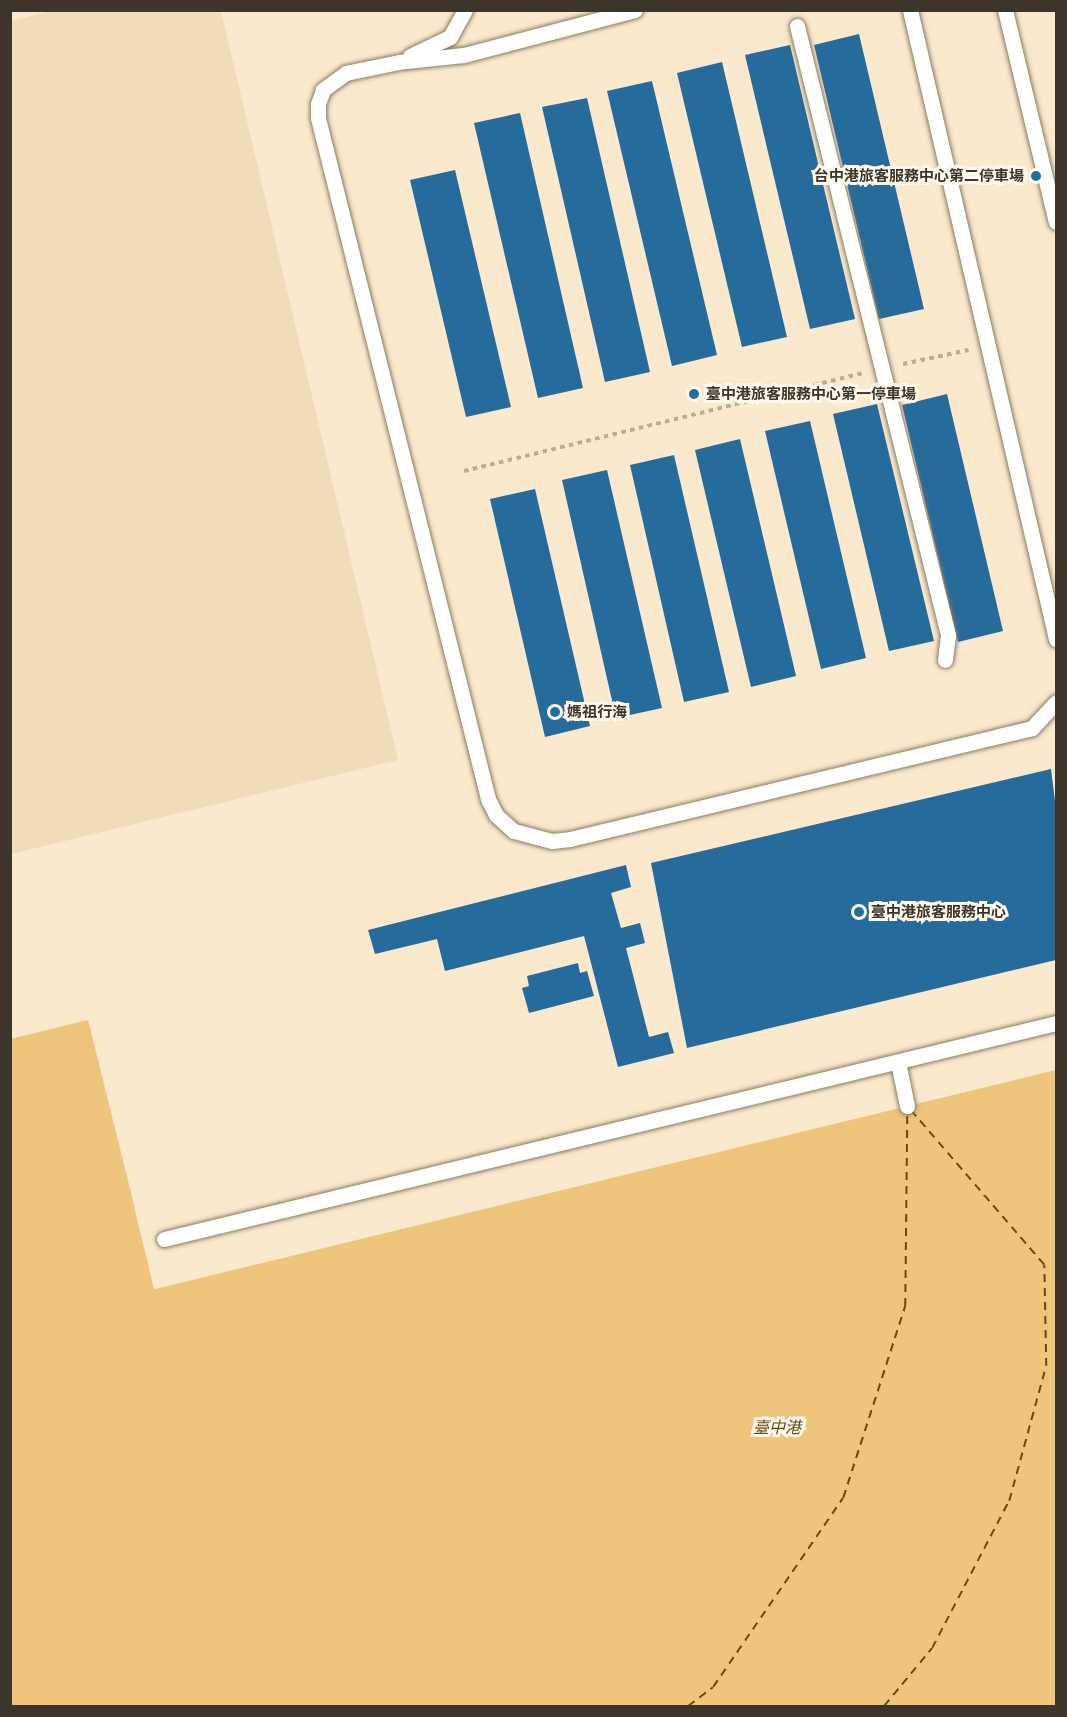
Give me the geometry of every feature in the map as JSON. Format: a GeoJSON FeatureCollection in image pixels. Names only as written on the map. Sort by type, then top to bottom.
{"type":"FeatureCollection","features":[{"type":"Feature","properties":{"kind":"lane"},"geometry":{"type":"LineString","coordinates":[[399,62],[450,37],[465,10]]}},
{"type":"Feature","properties":{"kind":"lane"},"geometry":{"type":"LineString","coordinates":[[635,10],[463,55],[399,62],[346,73],[333,80],[323,90],[318,118],[485,788],[496,815],[513,831],[552,841],[570,839],[1032,728],[1056,702]]}},
{"type":"Feature","properties":{"kind":"lane"},"geometry":{"type":"LineString","coordinates":[[910,10],[1056,639]]}},
{"type":"Feature","properties":{"kind":"lane"},"geometry":{"type":"LineString","coordinates":[[1005,10],[1056,222]]}},
{"type":"Feature","properties":{"kind":"lane"},"geometry":{"type":"LineString","coordinates":[[797,26],[948,635],[945,660]]}},
{"type":"Feature","properties":{"kind":"lane"},"geometry":{"type":"LineString","coordinates":[[164,1239],[1056,1023]]}},
{"type":"Feature","properties":{"kind":"lane"},"geometry":{"type":"LineString","coordinates":[[898,1062],[907,1106]]}},
{"type":"Feature","properties":{"kind":"path"},"geometry":{"type":"LineString","coordinates":[[464,471],[740,406],[882,368],[987,346]]}},
{"type":"Feature","properties":{"kind":"shaded area"},"geometry":{"type":"Polygon","coordinates":[[[54,10],[221,11],[398,760],[11,854],[11,21],[54,10]]]}},
{"type":"Feature","properties":{"kind":"water","name":"臺中港"},"geometry":{"type":"Polygon","coordinates":[[[88,1020],[155,1289],[1056,1070],[1056,1706],[11,1706],[10,1039],[88,1020]]]}},
{"type":"Feature","properties":{"kind":"pier"},"geometry":{"type":"Polygon","coordinates":[[[1056,1067],[154,1289],[131,1194],[156,1285],[1056,1067]]]}},
{"type":"Feature","properties":{"kind":"building"},"geometry":{"type":"Polygon","coordinates":[[[859,34],[924,309],[879,319],[814,45],[859,34]]]}},
{"type":"Feature","properties":{"kind":"building"},"geometry":{"type":"Polygon","coordinates":[[[790,45],[855,319],[810,329],[745,55],[790,45]]]}},
{"type":"Feature","properties":{"kind":"building"},"geometry":{"type":"Polygon","coordinates":[[[722,62],[787,337],[742,347],[677,73],[722,62]]]}},
{"type":"Feature","properties":{"kind":"building"},"geometry":{"type":"Polygon","coordinates":[[[652,81],[717,355],[672,366],[607,91],[652,81]]]}},
{"type":"Feature","properties":{"kind":"building"},"geometry":{"type":"Polygon","coordinates":[[[587,98],[650,372],[605,382],[542,107],[587,98]]]}},
{"type":"Feature","properties":{"kind":"building"},"geometry":{"type":"Polygon","coordinates":[[[520,113],[583,388],[538,398],[474,123],[520,113]]]}},
{"type":"Feature","properties":{"kind":"building"},"geometry":{"type":"Polygon","coordinates":[[[455,170],[511,407],[466,417],[410,180],[455,170]]]}},
{"type":"Feature","properties":{"kind":"building"},"geometry":{"type":"Polygon","coordinates":[[[947,394],[1003,631],[958,642],[902,405],[947,394]]]}},
{"type":"Feature","properties":{"kind":"building"},"geometry":{"type":"Polygon","coordinates":[[[877,404],[934,641],[889,651],[833,414],[877,404]]]}},
{"type":"Feature","properties":{"kind":"building"},"geometry":{"type":"Polygon","coordinates":[[[810,421],[866,658],[821,669],[765,431],[810,421]]]}},
{"type":"Feature","properties":{"kind":"building"},"geometry":{"type":"Polygon","coordinates":[[[740,439],[796,676],[751,687],[695,450],[740,439]]]}},
{"type":"Feature","properties":{"kind":"building"},"geometry":{"type":"Polygon","coordinates":[[[674,455],[729,692],[684,702],[630,465],[674,455]]]}},
{"type":"Feature","properties":{"kind":"building"},"geometry":{"type":"Polygon","coordinates":[[[607,470],[662,708],[616,718],[562,480],[607,470]]]}},
{"type":"Feature","properties":{"kind":"building"},"geometry":{"type":"Polygon","coordinates":[[[535,489],[590,726],[545,737],[490,499],[535,489]]]}},
{"type":"Feature","properties":{"kind":"building","name":"臺中港旅客服務中心"},"geometry":{"type":"Polygon","coordinates":[[[1051,769],[1056,809],[1056,960],[687,1048],[651,863],[1051,769]]]}},
{"type":"Feature","properties":{"kind":"building"},"geometry":{"type":"Polygon","coordinates":[[[626,865],[631,887],[611,893],[621,928],[640,923],[645,943],[626,948],[649,1037],[668,1032],[674,1053],[618,1067],[584,936],[445,971],[437,939],[375,954],[368,930],[626,865]]]}},
{"type":"Feature","properties":{"kind":"building"},"geometry":{"type":"Polygon","coordinates":[[[578,963],[580,973],[587,971],[594,996],[529,1013],[522,988],[529,986],[527,976],[578,963]]]}},
{"type":"Feature","properties":{"kind":"ferry route"},"geometry":{"type":"LineString","coordinates":[[884,1706],[932,1648],[1009,1501],[1046,1366],[1044,1265],[912,1112]]}},
{"type":"Feature","properties":{"kind":"ferry route"},"geometry":{"type":"LineString","coordinates":[[688,1706],[713,1687],[843,1498],[905,1306],[907,1113]]}},
{"type":"Feature","properties":{"kind":"place","name":"台中港旅客服務中心第二停車場"},"geometry":{"type":"Point","coordinates":[1036,176]}},
{"type":"Feature","properties":{"kind":"place","name":"臺中港旅客服務中心第一停車場"},"geometry":{"type":"Point","coordinates":[694,394]}},
{"type":"Feature","properties":{"kind":"place","name":"媽祖行海"},"geometry":{"type":"Point","coordinates":[555,712]}},
{"type":"Feature","properties":{"kind":"place","name":"臺中港旅客服務中心"},"geometry":{"type":"Point","coordinates":[859,912]}}]}
